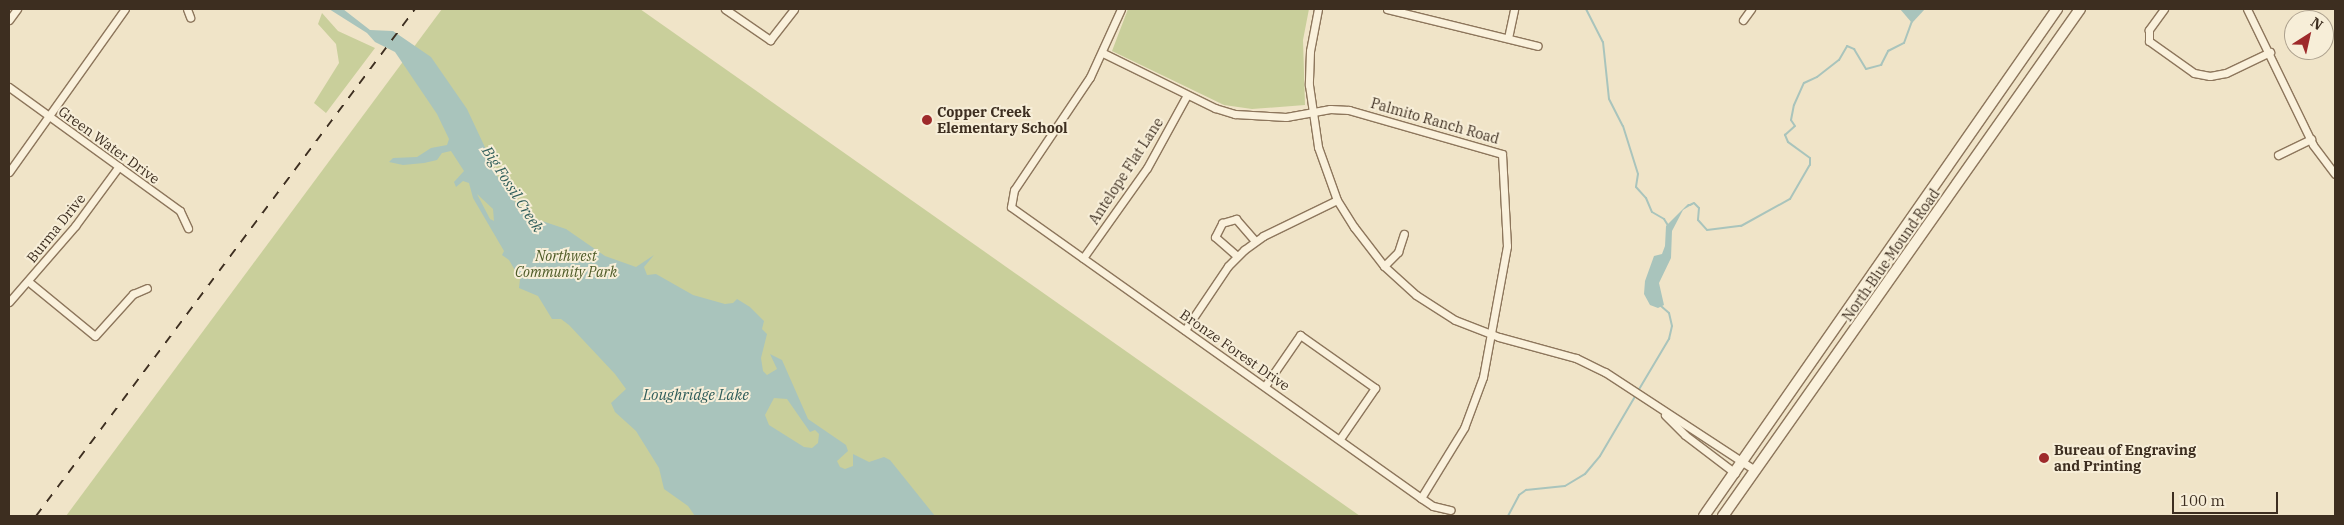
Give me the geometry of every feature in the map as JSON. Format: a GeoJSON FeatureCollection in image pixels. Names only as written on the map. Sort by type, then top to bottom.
{"type":"FeatureCollection","features":[{"type":"Feature","properties":{"kind":"main road","name":"North Blue Mound Road"},"geometry":{"type":"LineString","coordinates":[[1704,516],[2057,9]]}},
{"type":"Feature","properties":{"kind":"main road","name":"North Blue Mound Road"},"geometry":{"type":"LineString","coordinates":[[1723,516],[2080,9]]}},
{"type":"Feature","properties":{"kind":"street"},"geometry":{"type":"LineString","coordinates":[[9,20],[17,9]]}},
{"type":"Feature","properties":{"kind":"street"},"geometry":{"type":"LineString","coordinates":[[9,172],[126,9]]}},
{"type":"Feature","properties":{"kind":"street"},"geometry":{"type":"LineString","coordinates":[[187,9],[190,17]]}},
{"type":"Feature","properties":{"kind":"street"},"geometry":{"type":"LineString","coordinates":[[725,9],[770,40],[794,9]]}},
{"type":"Feature","properties":{"kind":"street"},"geometry":{"type":"LineString","coordinates":[[1103,53],[1121,9]]}},
{"type":"Feature","properties":{"kind":"street"},"geometry":{"type":"LineString","coordinates":[[1318,9],[1309,69],[1311,113],[1318,147],[1337,200],[1354,227],[1384,266],[1416,295],[1443,313],[1492,335],[1576,358],[1614,379],[1661,412],[1685,435],[1735,473]]}},
{"type":"Feature","properties":{"kind":"street"},"geometry":{"type":"LineString","coordinates":[[1387,9],[1416,12],[1538,46]]}},
{"type":"Feature","properties":{"kind":"street"},"geometry":{"type":"LineString","coordinates":[[1508,38],[1514,9]]}},
{"type":"Feature","properties":{"kind":"street"},"geometry":{"type":"LineString","coordinates":[[1743,20],[1751,9]]}},
{"type":"Feature","properties":{"kind":"street"},"geometry":{"type":"LineString","coordinates":[[2164,9],[2149,30],[2149,41],[2194,73],[2210,76],[2226,73],[2270,52]]}},
{"type":"Feature","properties":{"kind":"street"},"geometry":{"type":"LineString","coordinates":[[2247,9],[2270,52],[2311,139],[2335,174]]}},
{"type":"Feature","properties":{"kind":"street","name":"Palmito Ranch Road"},"geometry":{"type":"LineString","coordinates":[[1103,53],[1215,108],[1248,116],[1286,117],[1350,110],[1502,154],[1507,246],[1492,335],[1472,410],[1448,458],[1421,498]]}},
{"type":"Feature","properties":{"kind":"street","name":"Bronze Forest Drive"},"geometry":{"type":"LineString","coordinates":[[1103,53],[1079,96],[1014,190],[1010,202],[1016,212],[1421,498],[1433,506],[1451,510]]}},
{"type":"Feature","properties":{"kind":"street","name":"Green Water Drive"},"geometry":{"type":"LineString","coordinates":[[9,87],[180,211],[188,228]]}},
{"type":"Feature","properties":{"kind":"street","name":"Antelope Flat Lane"},"geometry":{"type":"LineString","coordinates":[[1083,258],[1146,168],[1187,95]]}},
{"type":"Feature","properties":{"kind":"street"},"geometry":{"type":"LineString","coordinates":[[2278,155],[2311,139]]}},
{"type":"Feature","properties":{"kind":"street","name":"Burma Drive"},"geometry":{"type":"LineString","coordinates":[[9,302],[29,282],[75,226],[118,166]]}},
{"type":"Feature","properties":{"kind":"street"},"geometry":{"type":"LineString","coordinates":[[1185,330],[1237,256],[1255,241],[1337,200]]}},
{"type":"Feature","properties":{"kind":"street"},"geometry":{"type":"LineString","coordinates":[[1237,256],[1215,237],[1222,223],[1236,218],[1255,241]]}},
{"type":"Feature","properties":{"kind":"street"},"geometry":{"type":"LineString","coordinates":[[1384,266],[1398,252],[1404,234]]}},
{"type":"Feature","properties":{"kind":"street"},"geometry":{"type":"LineString","coordinates":[[29,282],[95,336],[133,294],[147,288]]}},
{"type":"Feature","properties":{"kind":"street"},"geometry":{"type":"LineString","coordinates":[[1264,386],[1300,335],[1376,388],[1340,439]]}},
{"type":"Feature","properties":{"kind":"street"},"geometry":{"type":"LineString","coordinates":[[1661,412],[1690,426],[1755,470]]}},
{"type":"Feature","properties":{"kind":"green space","name":"Northwest Community Park"},"geometry":{"type":"Polygon","coordinates":[[[442,9],[640,9],[1360,516],[66,516],[442,9]]]}},
{"type":"Feature","properties":{"kind":"green space"},"geometry":{"type":"Polygon","coordinates":[[[1128,9],[1309,9],[1303,40],[1305,105],[1252,109],[1224,105],[1112,51],[1128,9]]]}},
{"type":"Feature","properties":{"kind":"green space"},"geometry":{"type":"Polygon","coordinates":[[[322,13],[338,31],[375,48],[326,113],[314,103],[339,63],[336,44],[318,24],[322,13]]]}},
{"type":"Feature","properties":{"kind":"water","name":"Loughridge Lake"},"geometry":{"type":"Polygon","coordinates":[[[329,9],[343,9],[370,30],[393,31],[431,57],[467,109],[490,158],[489,164],[520,209],[533,218],[566,229],[605,256],[636,267],[654,255],[644,267],[647,275],[656,274],[693,295],[725,304],[733,303],[737,299],[750,307],[764,321],[762,329],[767,334],[761,358],[763,371],[767,375],[777,369],[770,354],[782,360],[808,419],[846,445],[848,451],[837,461],[840,467],[845,469],[853,466],[853,454],[869,462],[884,457],[890,460],[935,516],[695,516],[688,506],[664,489],[659,468],[636,431],[615,412],[611,403],[626,389],[615,374],[569,325],[561,319],[552,319],[538,296],[519,288],[520,279],[509,260],[502,255],[504,251],[473,198],[469,183],[463,181],[456,187],[454,182],[464,171],[451,151],[442,153],[437,160],[424,163],[403,165],[389,162],[393,158],[417,157],[431,148],[447,145],[449,139],[437,114],[395,52],[375,42],[367,33],[329,9]],[[477,194],[490,219],[494,221],[493,209],[477,194]],[[774,398],[765,415],[769,425],[804,447],[812,448],[818,443],[819,434],[815,430],[810,432],[787,399],[774,398]]]}},
{"type":"Feature","properties":{"kind":"water"},"geometry":{"type":"Polygon","coordinates":[[[1900,9],[1925,9],[1912,23],[1900,9]]]}},
{"type":"Feature","properties":{"kind":"water"},"geometry":{"type":"Polygon","coordinates":[[[1688,204],[1693,204],[1683,210],[1672,231],[1671,258],[1659,283],[1664,305],[1658,308],[1650,305],[1644,294],[1645,281],[1654,256],[1662,254],[1665,246],[1666,226],[1688,204]]]}},
{"type":"Feature","properties":{"kind":"waterway"},"geometry":{"type":"LineString","coordinates":[[1586,9],[1603,42],[1609,99],[1623,126],[1638,174],[1636,187],[1646,198],[1652,212],[1664,219],[1669,227]]}},
{"type":"Feature","properties":{"kind":"waterway"},"geometry":{"type":"LineString","coordinates":[[1690,205],[1694,203],[1699,208],[1698,220],[1707,230],[1741,226],[1790,199],[1810,165],[1810,158],[1788,142],[1785,135],[1795,126],[1791,120],[1794,105],[1804,83],[1817,77],[1839,60],[1847,46],[1854,49],[1866,69],[1881,65],[1888,51],[1904,43],[1912,21]]}},
{"type":"Feature","properties":{"kind":"waterway"},"geometry":{"type":"LineString","coordinates":[[1638,391],[1669,339],[1672,326],[1669,313],[1661,306]]}},
{"type":"Feature","properties":{"kind":"waterway"},"geometry":{"type":"LineString","coordinates":[[1508,516],[1519,495],[1526,490],[1565,486],[1585,474],[1600,456],[1636,395]]}},
{"type":"Feature","properties":{"kind":"railway"},"geometry":{"type":"LineString","coordinates":[[36,516],[415,9]]}},
{"type":"Feature","properties":{"kind":"place","name":"Copper Creek Elementary School"},"geometry":{"type":"Point","coordinates":[927,120]}},
{"type":"Feature","properties":{"kind":"place","name":"Bureau of Engraving and Printing"},"geometry":{"type":"Point","coordinates":[2044,458]}},
{"type":"Feature","properties":{"kind":"water label","name":"Big Fossil Creek"},"geometry":{"type":"Point","coordinates":[513,189]}}]}
